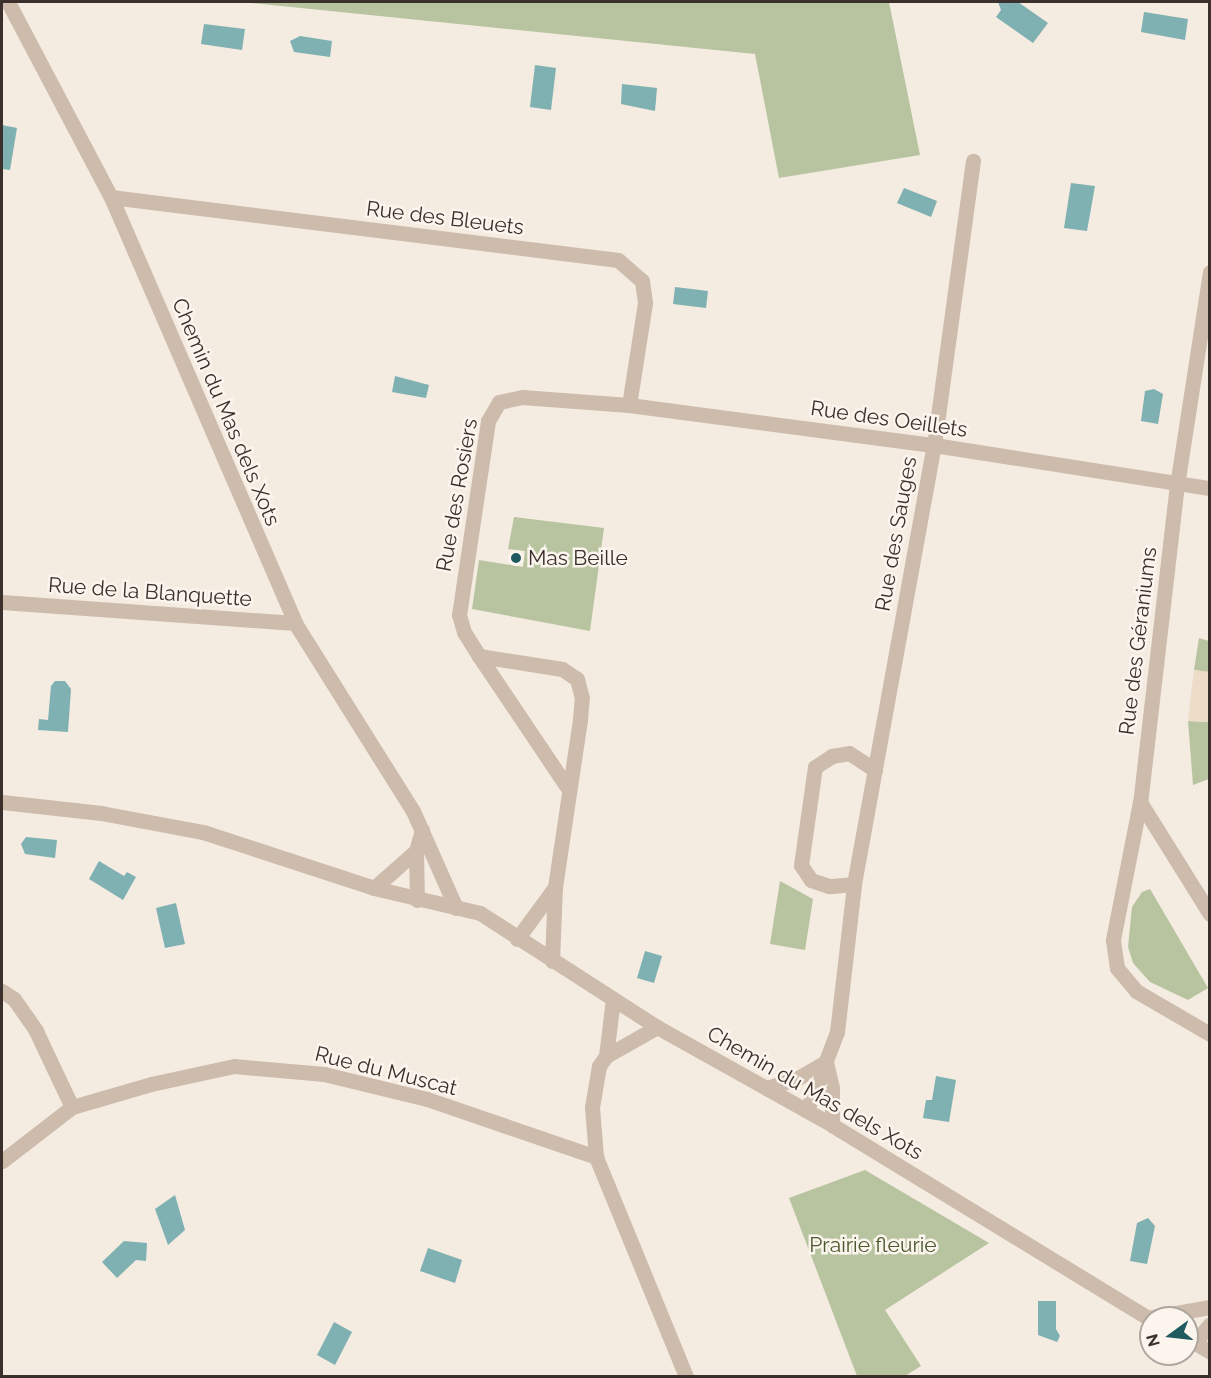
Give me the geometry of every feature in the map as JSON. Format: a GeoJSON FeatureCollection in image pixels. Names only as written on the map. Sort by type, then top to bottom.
{"type":"FeatureCollection","features":[{"type":"Feature","properties":{"kind":"street","name":"Chemin du Mas dels Xots"},"geometry":{"type":"LineString","coordinates":[[8,2],[111,197],[295,623],[422,830],[456,908]]}},
{"type":"Feature","properties":{"kind":"street","name":"Rue des Sauges"},"geometry":{"type":"LineString","coordinates":[[807,1110],[837,1032],[854,884],[934,445],[973,161]]}},
{"type":"Feature","properties":{"kind":"street","name":"Rue des Bleuets"},"geometry":{"type":"LineString","coordinates":[[111,197],[618,260],[642,281],[645,303],[629,405]]}},
{"type":"Feature","properties":{"kind":"street","name":"Rue des Géraniums"},"geometry":{"type":"LineString","coordinates":[[1209,272],[1177,484],[1140,802],[1113,940],[1117,968],[1136,991],[1209,1034]]}},
{"type":"Feature","properties":{"kind":"street","name":"Rue des Rosiers"},"geometry":{"type":"LineString","coordinates":[[562,400],[522,397],[499,402],[488,421],[459,615],[464,632],[479,656],[567,787]]}},
{"type":"Feature","properties":{"kind":"street","name":"Rue des Oeillets"},"geometry":{"type":"LineString","coordinates":[[562,400],[629,405],[934,445],[1209,488]]}},
{"type":"Feature","properties":{"kind":"street","name":"Rue de la Blanquette"},"geometry":{"type":"LineString","coordinates":[[2,602],[295,623]]}},
{"type":"Feature","properties":{"kind":"street"},"geometry":{"type":"LineString","coordinates":[[479,656],[562,669],[577,679],[582,698],[567,787],[555,887],[552,961]]}},
{"type":"Feature","properties":{"kind":"street"},"geometry":{"type":"LineString","coordinates":[[854,884],[829,886],[811,879],[801,865],[815,767],[832,756],[849,753],[875,770]]}},
{"type":"Feature","properties":{"kind":"street","name":"Chemin du Mas dels Xots"},"geometry":{"type":"LineString","coordinates":[[2,801],[101,813],[203,832],[374,888],[417,900],[480,913],[517,939],[657,1027],[807,1110],[1139,1313]]}},
{"type":"Feature","properties":{"kind":"street"},"geometry":{"type":"LineString","coordinates":[[1140,802],[1209,914]]}},
{"type":"Feature","properties":{"kind":"street"},"geometry":{"type":"LineString","coordinates":[[417,900],[416,851],[422,830]]}},
{"type":"Feature","properties":{"kind":"street"},"geometry":{"type":"LineString","coordinates":[[374,888],[416,851]]}},
{"type":"Feature","properties":{"kind":"street"},"geometry":{"type":"LineString","coordinates":[[517,939],[555,887]]}},
{"type":"Feature","properties":{"kind":"street"},"geometry":{"type":"LineString","coordinates":[[2,991],[14,999],[36,1031],[72,1107]]}},
{"type":"Feature","properties":{"kind":"street"},"geometry":{"type":"LineString","coordinates":[[606,1056],[613,999]]}},
{"type":"Feature","properties":{"kind":"street"},"geometry":{"type":"LineString","coordinates":[[657,1027],[606,1056],[599,1066],[592,1107],[596,1157],[686,1377]]}},
{"type":"Feature","properties":{"kind":"street"},"geometry":{"type":"LineString","coordinates":[[767,1088],[798,1078],[826,1062],[832,1088],[832,1125]]}},
{"type":"Feature","properties":{"kind":"street","name":"Rue du Muscat"},"geometry":{"type":"LineString","coordinates":[[2,1161],[72,1107],[151,1084],[234,1066],[324,1074],[427,1100],[596,1157]]}},
{"type":"Feature","properties":{"kind":"green space"},"geometry":{"type":"Polygon","coordinates":[[[241,2],[889,2],[920,155],[779,178],[755,54],[241,2]]]}},
{"type":"Feature","properties":{"kind":"green space"},"geometry":{"type":"Polygon","coordinates":[[[514,517],[604,528],[590,631],[472,609],[479,560],[523,567],[525,551],[508,549],[514,517]]]}},
{"type":"Feature","properties":{"kind":"green space"},"geometry":{"type":"Polygon","coordinates":[[[1199,638],[1209,641],[1209,672],[1194,670],[1199,638]]]}},
{"type":"Feature","properties":{"kind":"green space"},"geometry":{"type":"Polygon","coordinates":[[[1188,721],[1209,722],[1209,779],[1193,785],[1188,721]]]}},
{"type":"Feature","properties":{"kind":"green space"},"geometry":{"type":"Polygon","coordinates":[[[780,881],[813,899],[805,950],[770,944],[780,881]]]}},
{"type":"Feature","properties":{"kind":"green space"},"geometry":{"type":"Polygon","coordinates":[[[1150,889],[1208,988],[1188,1000],[1150,982],[1133,963],[1128,947],[1132,907],[1142,892],[1150,889]]]}},
{"type":"Feature","properties":{"kind":"green space","name":"Prairie fleurie"},"geometry":{"type":"Polygon","coordinates":[[[865,1170],[989,1243],[885,1310],[921,1366],[905,1376],[857,1376],[789,1198],[865,1170]]]}},
{"type":"Feature","properties":{"kind":"shaded area"},"geometry":{"type":"Polygon","coordinates":[[[1194,670],[1209,672],[1209,722],[1188,721],[1194,670]]]}},
{"type":"Feature","properties":{"kind":"water"},"geometry":{"type":"Polygon","coordinates":[[[998,2],[1018,2],[1048,23],[1033,43],[996,17],[1001,10],[998,2]]]}},
{"type":"Feature","properties":{"kind":"water"},"geometry":{"type":"Polygon","coordinates":[[[1144,12],[1188,19],[1185,40],[1141,32],[1144,12]]]}},
{"type":"Feature","properties":{"kind":"water"},"geometry":{"type":"Polygon","coordinates":[[[204,24],[245,29],[242,50],[201,44],[204,24]]]}},
{"type":"Feature","properties":{"kind":"water"},"geometry":{"type":"Polygon","coordinates":[[[300,36],[332,41],[330,57],[294,52],[290,41],[300,36]]]}},
{"type":"Feature","properties":{"kind":"water"},"geometry":{"type":"Polygon","coordinates":[[[535,65],[556,68],[551,110],[530,107],[535,65]]]}},
{"type":"Feature","properties":{"kind":"water"},"geometry":{"type":"Polygon","coordinates":[[[622,84],[657,88],[655,111],[621,104],[622,84]]]}},
{"type":"Feature","properties":{"kind":"water"},"geometry":{"type":"Polygon","coordinates":[[[2,125],[17,128],[10,170],[2,169],[2,125]]]}},
{"type":"Feature","properties":{"kind":"water"},"geometry":{"type":"Polygon","coordinates":[[[1071,183],[1095,186],[1087,231],[1064,228],[1071,183]]]}},
{"type":"Feature","properties":{"kind":"water"},"geometry":{"type":"Polygon","coordinates":[[[904,188],[937,201],[931,217],[897,203],[904,188]]]}},
{"type":"Feature","properties":{"kind":"water"},"geometry":{"type":"Polygon","coordinates":[[[675,287],[708,291],[706,308],[673,304],[675,287]]]}},
{"type":"Feature","properties":{"kind":"water"},"geometry":{"type":"Polygon","coordinates":[[[395,376],[429,385],[426,398],[392,392],[395,376]]]}},
{"type":"Feature","properties":{"kind":"water"},"geometry":{"type":"Polygon","coordinates":[[[1154,389],[1163,394],[1158,424],[1141,421],[1145,391],[1154,389]]]}},
{"type":"Feature","properties":{"kind":"water"},"geometry":{"type":"Polygon","coordinates":[[[55,681],[65,681],[71,689],[68,732],[38,730],[39,719],[48,720],[51,686],[55,681]]]}},
{"type":"Feature","properties":{"kind":"water"},"geometry":{"type":"Polygon","coordinates":[[[26,837],[57,840],[55,858],[25,854],[21,844],[26,837]]]}},
{"type":"Feature","properties":{"kind":"water"},"geometry":{"type":"Polygon","coordinates":[[[99,861],[124,876],[127,872],[136,877],[123,900],[89,879],[99,861]]]}},
{"type":"Feature","properties":{"kind":"water"},"geometry":{"type":"Polygon","coordinates":[[[176,903],[185,944],[165,948],[156,908],[176,903]]]}},
{"type":"Feature","properties":{"kind":"water"},"geometry":{"type":"Polygon","coordinates":[[[645,951],[662,956],[654,983],[637,978],[645,951]]]}},
{"type":"Feature","properties":{"kind":"water"},"geometry":{"type":"Polygon","coordinates":[[[936,1076],[956,1080],[949,1122],[923,1118],[926,1100],[932,1100],[936,1076]]]}},
{"type":"Feature","properties":{"kind":"water"},"geometry":{"type":"Polygon","coordinates":[[[175,1195],[185,1230],[168,1245],[155,1209],[175,1195]]]}},
{"type":"Feature","properties":{"kind":"water"},"geometry":{"type":"Polygon","coordinates":[[[1148,1218],[1155,1226],[1147,1264],[1130,1261],[1137,1223],[1148,1218]]]}},
{"type":"Feature","properties":{"kind":"water"},"geometry":{"type":"Polygon","coordinates":[[[124,1241],[147,1243],[146,1261],[136,1260],[117,1278],[102,1262],[124,1241]]]}},
{"type":"Feature","properties":{"kind":"water"},"geometry":{"type":"Polygon","coordinates":[[[428,1248],[462,1260],[455,1283],[420,1271],[428,1248]]]}},
{"type":"Feature","properties":{"kind":"water"},"geometry":{"type":"Polygon","coordinates":[[[1038,1301],[1056,1301],[1056,1329],[1060,1336],[1057,1342],[1038,1335],[1038,1301]]]}},
{"type":"Feature","properties":{"kind":"water"},"geometry":{"type":"Polygon","coordinates":[[[334,1322],[352,1332],[335,1365],[317,1355],[334,1322]]]}},
{"type":"Feature","properties":{"kind":"place","name":"Mas Beille"},"geometry":{"type":"Point","coordinates":[516,558]}}]}
